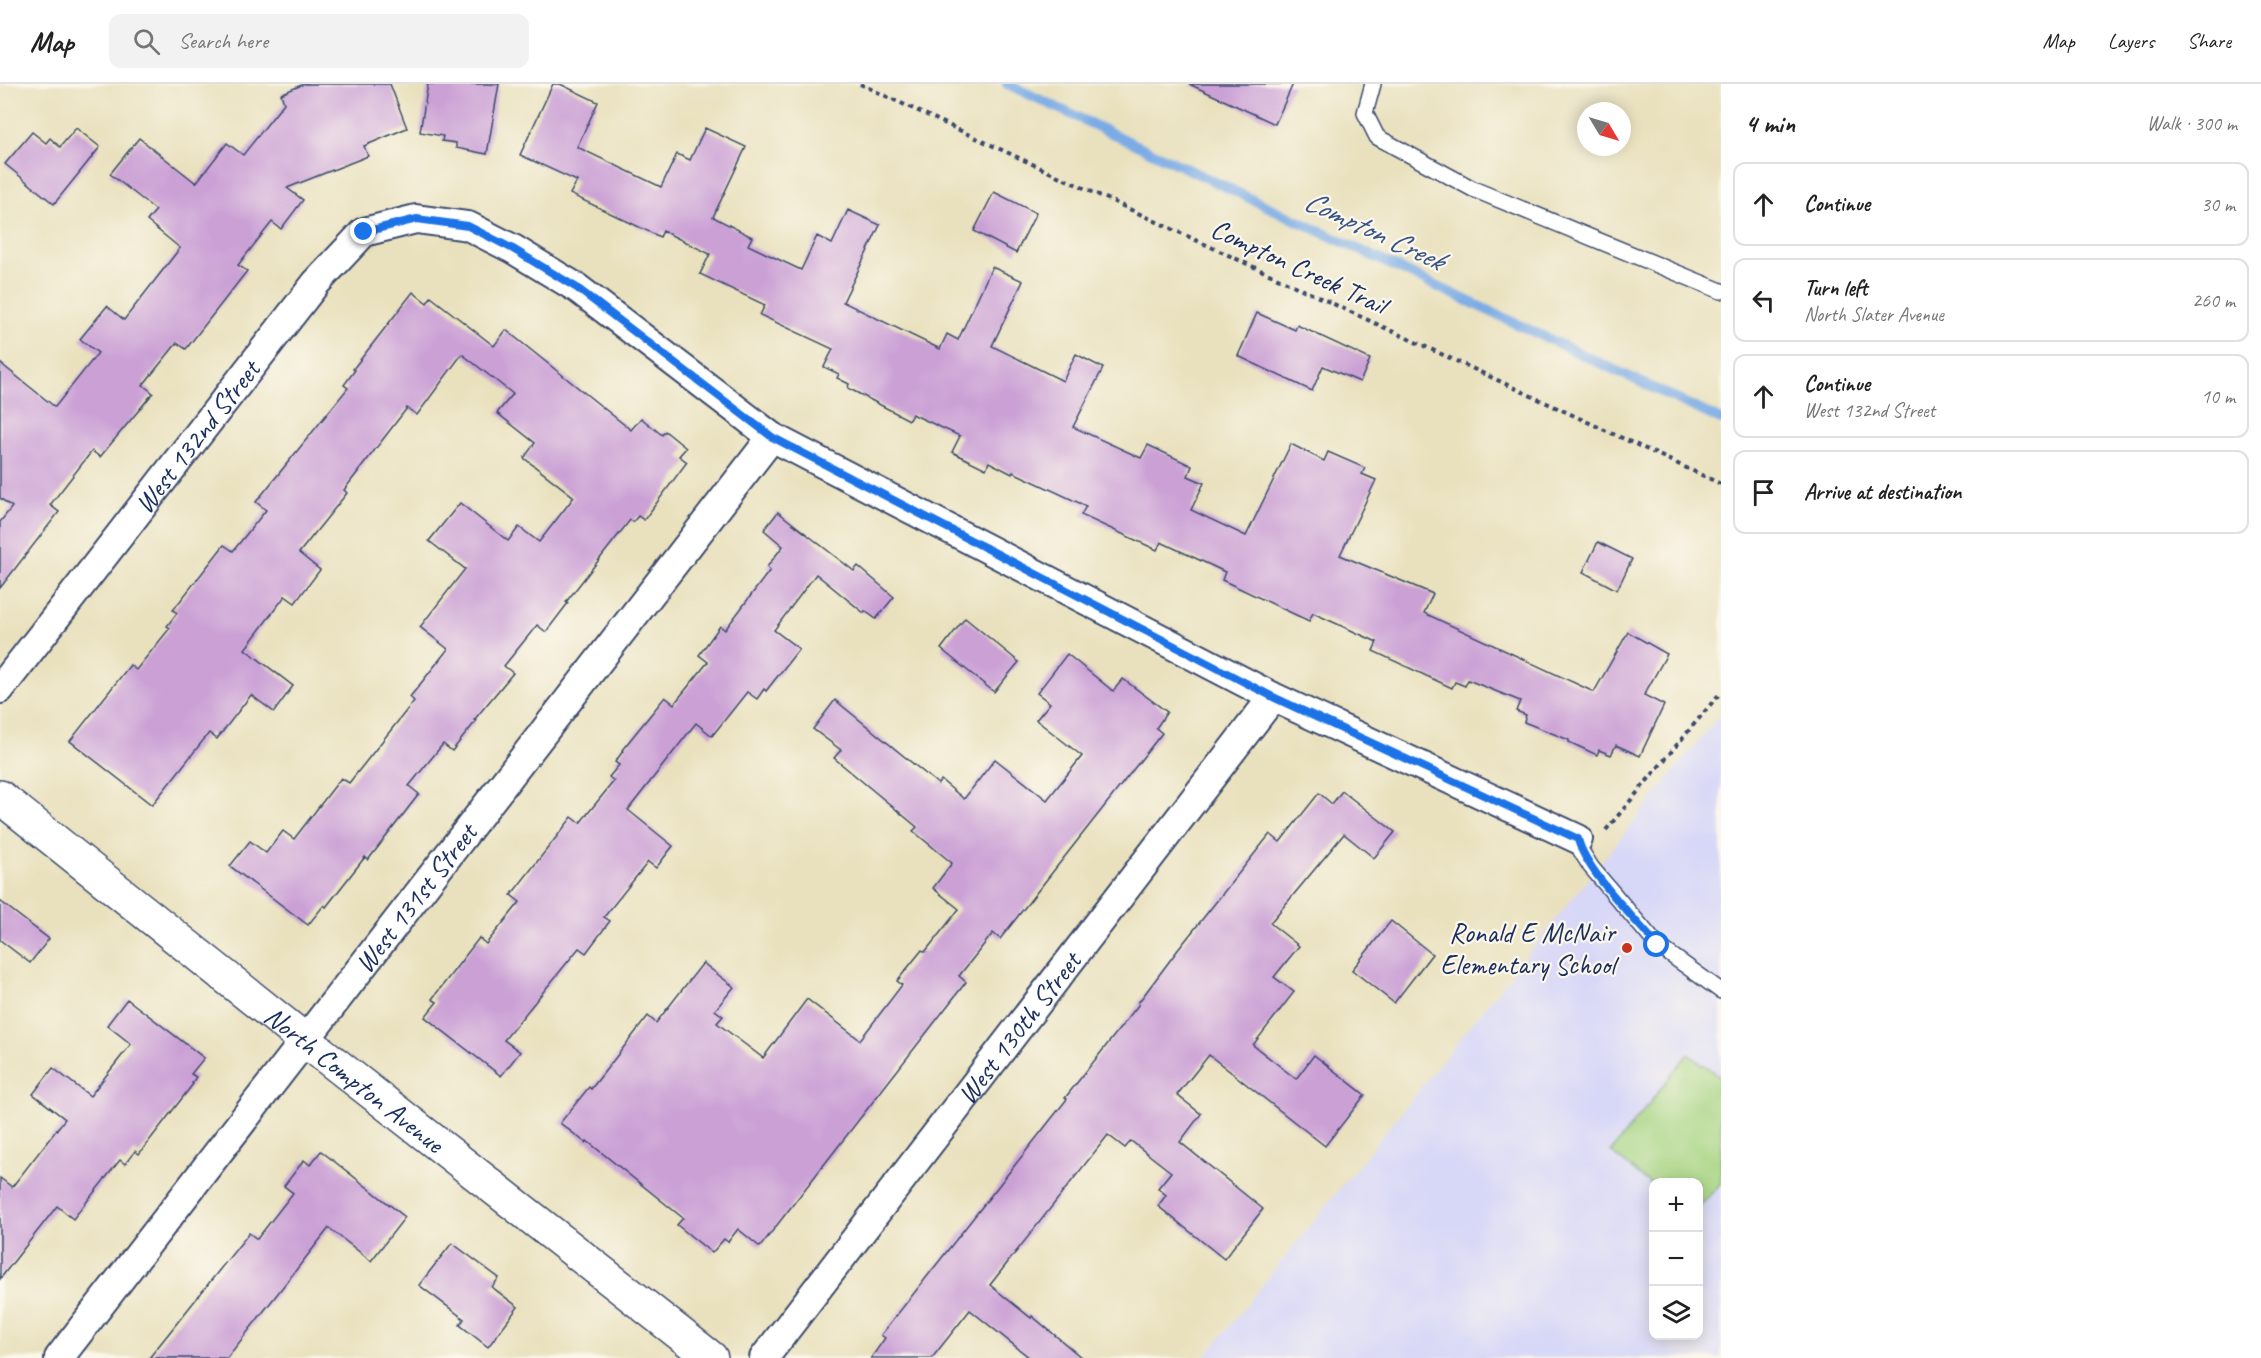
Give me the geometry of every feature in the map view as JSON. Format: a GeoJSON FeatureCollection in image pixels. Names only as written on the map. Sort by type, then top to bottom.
{"type":"FeatureCollection","features":[{"type":"Feature","properties":{"kind":"street","name":"West 132nd Street"},"geometry":{"type":"LineString","coordinates":[[0,689],[316,283],[364,232],[417,219],[468,226],[532,260],[577,288],[772,437]]}},
{"type":"Feature","properties":{"kind":"street"},"geometry":{"type":"LineString","coordinates":[[772,437],[1273,697],[1578,839]]}},
{"type":"Feature","properties":{"kind":"street","name":"West 131st Street"},"geometry":{"type":"LineString","coordinates":[[58,1358],[772,437]]}},
{"type":"Feature","properties":{"kind":"street","name":"West 130th Street"},"geometry":{"type":"LineString","coordinates":[[764,1358],[1273,697]]}},
{"type":"Feature","properties":{"kind":"street","name":"North Compton Avenue"},"geometry":{"type":"LineString","coordinates":[[0,797],[306,1041],[711,1358]]}},
{"type":"Feature","properties":{"kind":"lane"},"geometry":{"type":"LineString","coordinates":[[1373,84],[1365,113],[1377,137],[1473,189],[1721,291]]}},
{"type":"Feature","properties":{"kind":"lane"},"geometry":{"type":"LineString","coordinates":[[1578,839],[1581,851],[1591,867],[1657,945],[1721,991]]}},
{"type":"Feature","properties":{"kind":"path","name":"Compton Creek Trail"},"geometry":{"type":"LineString","coordinates":[[860,84],[1721,484]]}},
{"type":"Feature","properties":{"kind":"path"},"geometry":{"type":"LineString","coordinates":[[1578,839],[1599,839],[1721,692]]}},
{"type":"Feature","properties":{"kind":"shaded area","name":"Ronald E McNair Elementary School"},"geometry":{"type":"Polygon","coordinates":[[[1721,713],[1721,1358],[1204,1358],[1721,713]]]}},
{"type":"Feature","properties":{"kind":"green space"},"geometry":{"type":"Polygon","coordinates":[[[1688,1054],[1721,1077],[1721,1183],[1703,1203],[1703,1178],[1649,1178],[1649,1183],[1611,1152],[1688,1054]]]}},
{"type":"Feature","properties":{"kind":"building"},"geometry":{"type":"Polygon","coordinates":[[[304,84],[390,84],[407,128],[364,146],[368,156],[287,188],[303,200],[281,229],[272,222],[238,265],[247,271],[186,349],[177,343],[143,385],[153,393],[100,457],[92,451],[50,505],[59,512],[0,588],[0,522],[12,507],[0,498],[0,363],[55,407],[98,353],[80,339],[107,306],[124,320],[180,248],[147,221],[156,210],[110,174],[139,138],[196,183],[227,143],[243,155],[284,103],[281,94],[304,84]]]}},
{"type":"Feature","properties":{"kind":"building"},"geometry":{"type":"Polygon","coordinates":[[[428,84],[499,84],[487,154],[456,148],[456,143],[442,141],[443,136],[420,132],[428,84]]]}},
{"type":"Feature","properties":{"kind":"building"},"geometry":{"type":"Polygon","coordinates":[[[553,84],[560,84],[598,102],[577,147],[661,187],[677,154],[690,160],[705,128],[746,147],[713,217],[752,237],[748,245],[801,270],[817,236],[832,244],[848,210],[880,225],[843,302],[940,349],[947,334],[958,340],[992,267],[1023,281],[992,346],[1063,381],[1076,354],[1103,368],[1073,427],[1141,458],[1148,445],[1192,466],[1188,476],[1204,483],[1191,510],[1246,536],[1291,444],[1324,461],[1328,452],[1365,468],[1362,474],[1376,480],[1340,555],[1433,594],[1424,613],[1594,692],[1628,632],[1667,654],[1644,695],[1664,705],[1640,756],[1616,745],[1611,755],[1599,750],[1597,755],[1569,740],[1524,722],[1526,715],[1516,711],[1520,701],[1468,680],[1465,686],[1455,682],[1452,688],[1373,651],[1377,642],[1313,613],[1309,621],[1222,580],[1225,572],[1161,542],[1157,550],[1081,515],[1086,506],[989,462],[986,469],[952,452],[960,436],[912,414],[909,420],[848,388],[849,384],[837,378],[839,374],[824,367],[833,349],[760,315],[765,305],[700,274],[710,254],[663,231],[660,237],[570,194],[577,181],[520,155],[553,84]]]}},
{"type":"Feature","properties":{"kind":"building"},"geometry":{"type":"Polygon","coordinates":[[[1189,84],[1293,84],[1275,124],[1189,84]]]}},
{"type":"Feature","properties":{"kind":"building"},"geometry":{"type":"Polygon","coordinates":[[[76,128],[100,147],[54,204],[5,164],[32,132],[46,143],[50,138],[60,147],[76,128]]]}},
{"type":"Feature","properties":{"kind":"building"},"geometry":{"type":"Polygon","coordinates":[[[994,192],[1036,213],[1016,253],[974,231],[994,192]]]}},
{"type":"Feature","properties":{"kind":"building"},"geometry":{"type":"Polygon","coordinates":[[[413,292],[427,303],[431,297],[494,346],[506,330],[631,430],[641,418],[662,435],[665,431],[686,448],[679,456],[687,462],[644,520],[638,516],[633,522],[630,520],[566,602],[568,603],[546,632],[537,625],[504,666],[513,673],[452,751],[443,744],[409,786],[419,794],[368,860],[365,857],[326,907],[324,905],[308,925],[230,866],[250,841],[266,853],[283,831],[294,839],[341,778],[349,783],[414,701],[410,697],[448,649],[420,627],[465,569],[429,541],[460,503],[508,541],[519,527],[539,542],[574,497],[524,458],[535,443],[497,413],[513,394],[462,354],[417,415],[407,408],[344,490],[347,493],[299,553],[320,570],[295,603],[285,596],[245,649],[293,686],[274,712],[251,695],[217,739],[209,733],[152,805],[70,741],[130,665],[136,670],[170,628],[167,626],[177,613],[173,610],[224,545],[233,551],[266,510],[256,502],[348,388],[344,385],[355,370],[353,369],[413,292]]]}},
{"type":"Feature","properties":{"kind":"building"},"geometry":{"type":"Polygon","coordinates":[[[1257,313],[1295,330],[1297,325],[1370,359],[1360,382],[1323,366],[1312,391],[1238,356],[1257,313]]]}},
{"type":"Feature","properties":{"kind":"building"},"geometry":{"type":"Polygon","coordinates":[[[778,512],[854,571],[858,566],[894,597],[876,619],[865,611],[864,613],[816,574],[774,630],[799,649],[766,691],[764,689],[757,699],[747,692],[712,736],[696,723],[628,810],[673,846],[656,868],[648,862],[604,917],[610,921],[586,953],[579,948],[504,1040],[520,1052],[501,1076],[425,1017],[437,1002],[432,999],[479,938],[486,944],[520,902],[511,895],[572,817],[580,823],[614,781],[609,777],[619,765],[615,762],[622,750],[665,697],[674,704],[708,662],[699,655],[720,626],[725,630],[770,570],[767,567],[783,546],[764,530],[778,512]]]}},
{"type":"Feature","properties":{"kind":"building"},"geometry":{"type":"Polygon","coordinates":[[[1598,542],[1632,559],[1617,590],[1583,572],[1598,542]]]}},
{"type":"Feature","properties":{"kind":"building"},"geometry":{"type":"Polygon","coordinates":[[[965,618],[1019,662],[994,692],[941,649],[965,618]]]}},
{"type":"Feature","properties":{"kind":"building"},"geometry":{"type":"Polygon","coordinates":[[[1067,654],[1113,691],[1123,679],[1167,712],[1156,728],[1162,733],[1000,939],[993,933],[959,976],[966,982],[760,1247],[738,1229],[728,1242],[724,1239],[712,1253],[677,1225],[683,1218],[587,1141],[586,1143],[560,1123],[589,1087],[591,1089],[648,1016],[656,1023],[703,963],[734,987],[715,1010],[723,1016],[717,1023],[763,1058],[807,999],[860,1040],[902,985],[897,981],[922,950],[925,952],[959,909],[933,888],[952,863],[913,831],[917,827],[834,758],[841,750],[813,729],[835,700],[938,784],[941,780],[964,799],[995,759],[1047,800],[1082,756],[1036,720],[1050,703],[1037,693],[1067,654]]]}},
{"type":"Feature","properties":{"kind":"building"},"geometry":{"type":"Polygon","coordinates":[[[1342,791],[1395,832],[1374,858],[1344,834],[1270,923],[1299,946],[1274,977],[1294,992],[1253,1045],[1296,1079],[1314,1055],[1365,1095],[1325,1146],[1209,1055],[1177,1095],[1201,1114],[1180,1142],[1263,1209],[1224,1259],[1158,1206],[1166,1195],[1158,1188],[1171,1172],[1131,1141],[1125,1148],[1108,1135],[990,1285],[1031,1318],[1032,1316],[1082,1358],[1030,1358],[970,1310],[932,1358],[871,1358],[885,1338],[881,1335],[1067,1099],[1065,1098],[1139,1004],[1177,951],[1270,834],[1280,842],[1319,793],[1332,804],[1342,791]]]}},
{"type":"Feature","properties":{"kind":"building"},"geometry":{"type":"Polygon","coordinates":[[[0,901],[49,939],[30,963],[0,940],[0,901]]]}},
{"type":"Feature","properties":{"kind":"building"},"geometry":{"type":"Polygon","coordinates":[[[1391,921],[1432,954],[1394,1003],[1352,970],[1391,921]]]}},
{"type":"Feature","properties":{"kind":"building"},"geometry":{"type":"Polygon","coordinates":[[[127,999],[204,1058],[191,1074],[196,1077],[193,1084],[139,1154],[135,1151],[125,1164],[120,1160],[73,1219],[57,1206],[0,1279],[0,1178],[12,1187],[65,1119],[33,1094],[53,1068],[90,1096],[131,1044],[107,1025],[127,999]]]}},
{"type":"Feature","properties":{"kind":"building"},"geometry":{"type":"Polygon","coordinates":[[[321,1151],[405,1217],[371,1261],[329,1228],[227,1358],[149,1358],[249,1233],[257,1239],[293,1193],[284,1186],[304,1160],[310,1165],[321,1151]]]}},
{"type":"Feature","properties":{"kind":"building"},"geometry":{"type":"Polygon","coordinates":[[[452,1243],[499,1278],[492,1287],[518,1307],[488,1347],[460,1325],[464,1319],[419,1285],[452,1243]]]}},
{"type":"Feature","properties":{"kind":"waterway","name":"Compton Creek"},"geometry":{"type":"LineString","coordinates":[[1007,84],[1721,420]]}},
{"type":"Feature","properties":{"kind":"place","name":"Ronald E McNair Elementary School"},"geometry":{"type":"Point","coordinates":[1627,948]}},
{"type":"Feature","properties":{"kind":"route"},"geometry":{"type":"LineString","coordinates":[[364,232],[417,219],[468,226],[513,249],[577,288],[772,437],[1273,697],[1578,839],[1581,851],[1591,867],[1657,945]]}}]}
